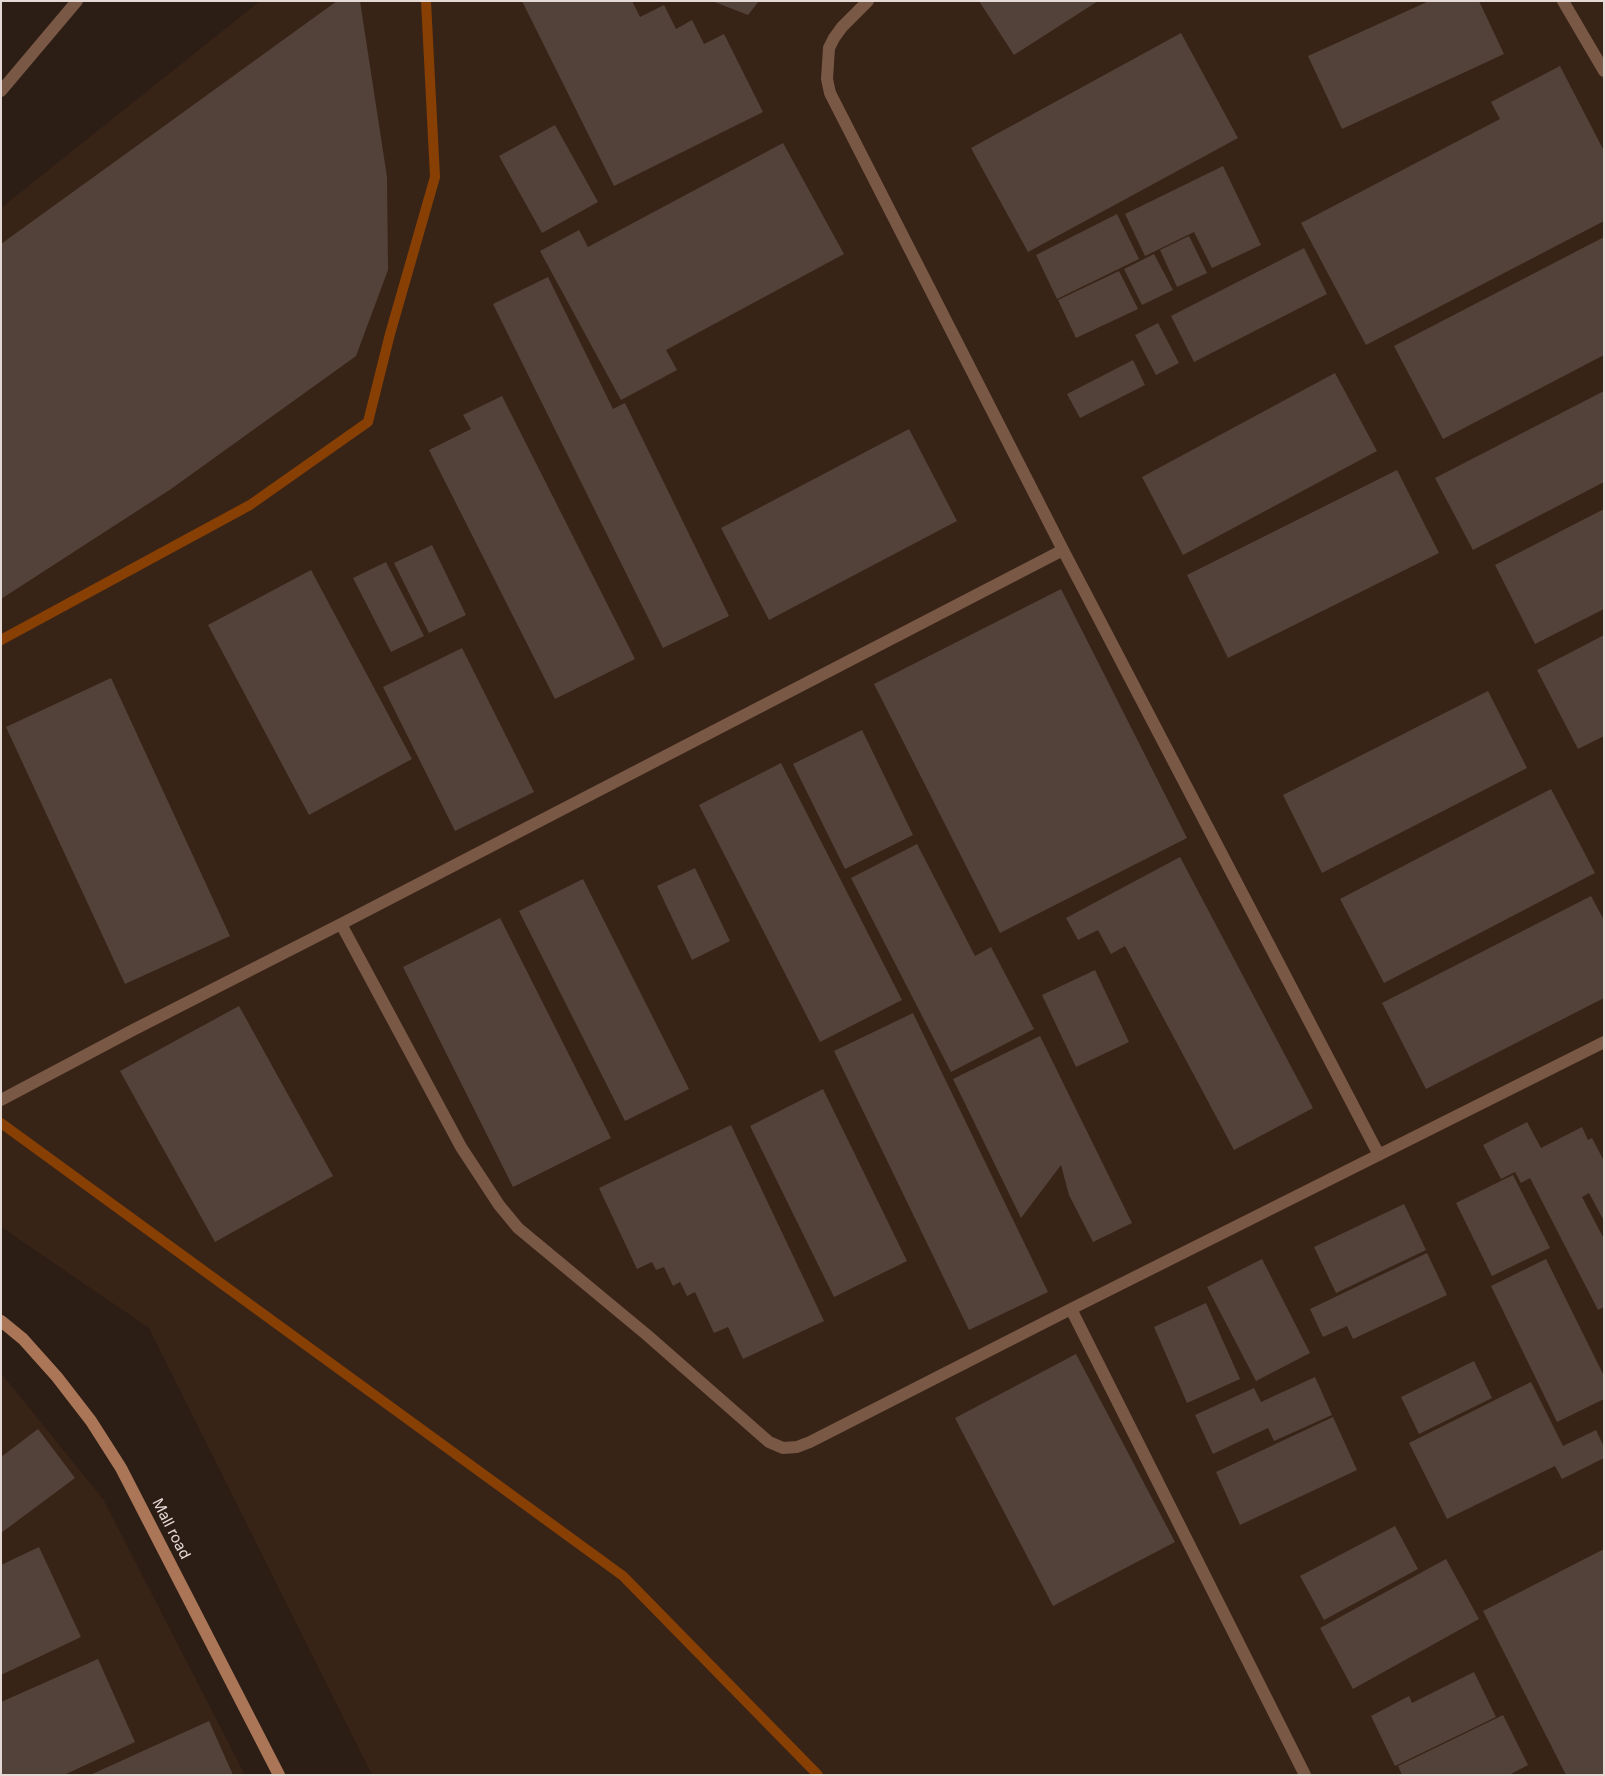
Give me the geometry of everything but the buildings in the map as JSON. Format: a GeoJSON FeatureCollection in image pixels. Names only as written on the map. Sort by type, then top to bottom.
{"type":"FeatureCollection","features":[{"type":"Feature","properties":{"kind":"street"},"geometry":{"type":"LineString","coordinates":[[1,91],[77,1]]}},
{"type":"Feature","properties":{"kind":"street"},"geometry":{"type":"LineString","coordinates":[[868,1],[842,27],[829,48],[827,79],[830,93],[1063,550],[1379,1155]]}},
{"type":"Feature","properties":{"kind":"street"},"geometry":{"type":"LineString","coordinates":[[1563,1],[1604,71]]}},
{"type":"Feature","properties":{"kind":"street"},"geometry":{"type":"LineString","coordinates":[[1,1100],[1063,550]]}},
{"type":"Feature","properties":{"kind":"street"},"geometry":{"type":"LineString","coordinates":[[341,924],[461,1147],[499,1205],[518,1228],[647,1335],[769,1442],[783,1448],[797,1447],[810,1442],[1604,1042]]}},
{"type":"Feature","properties":{"kind":"street"},"geometry":{"type":"LineString","coordinates":[[1071,1309],[1305,1775]]}},
{"type":"Feature","properties":{"kind":"street","name":"Mall road"},"geometry":{"type":"LineString","coordinates":[[1,1322],[23,1339],[57,1377],[90,1420],[121,1468],[279,1775]]}},
{"type":"Feature","properties":{"kind":"shaded area"},"geometry":{"type":"Polygon","coordinates":[[[260,1],[1604,1],[1604,1775],[372,1775],[149,1328],[1,1227],[1,208],[260,1]]]}},
{"type":"Feature","properties":{"kind":"shaded area"},"geometry":{"type":"Polygon","coordinates":[[[1,1373],[103,1499],[245,1775],[1,1775],[1,1373]]]}},
{"type":"Feature","properties":{"kind":"waterway"},"geometry":{"type":"LineString","coordinates":[[1,640],[250,505],[368,422],[390,334],[435,177],[426,1]]}},
{"type":"Feature","properties":{"kind":"waterway"},"geometry":{"type":"LineString","coordinates":[[1,1123],[623,1576],[818,1775]]}}]}
